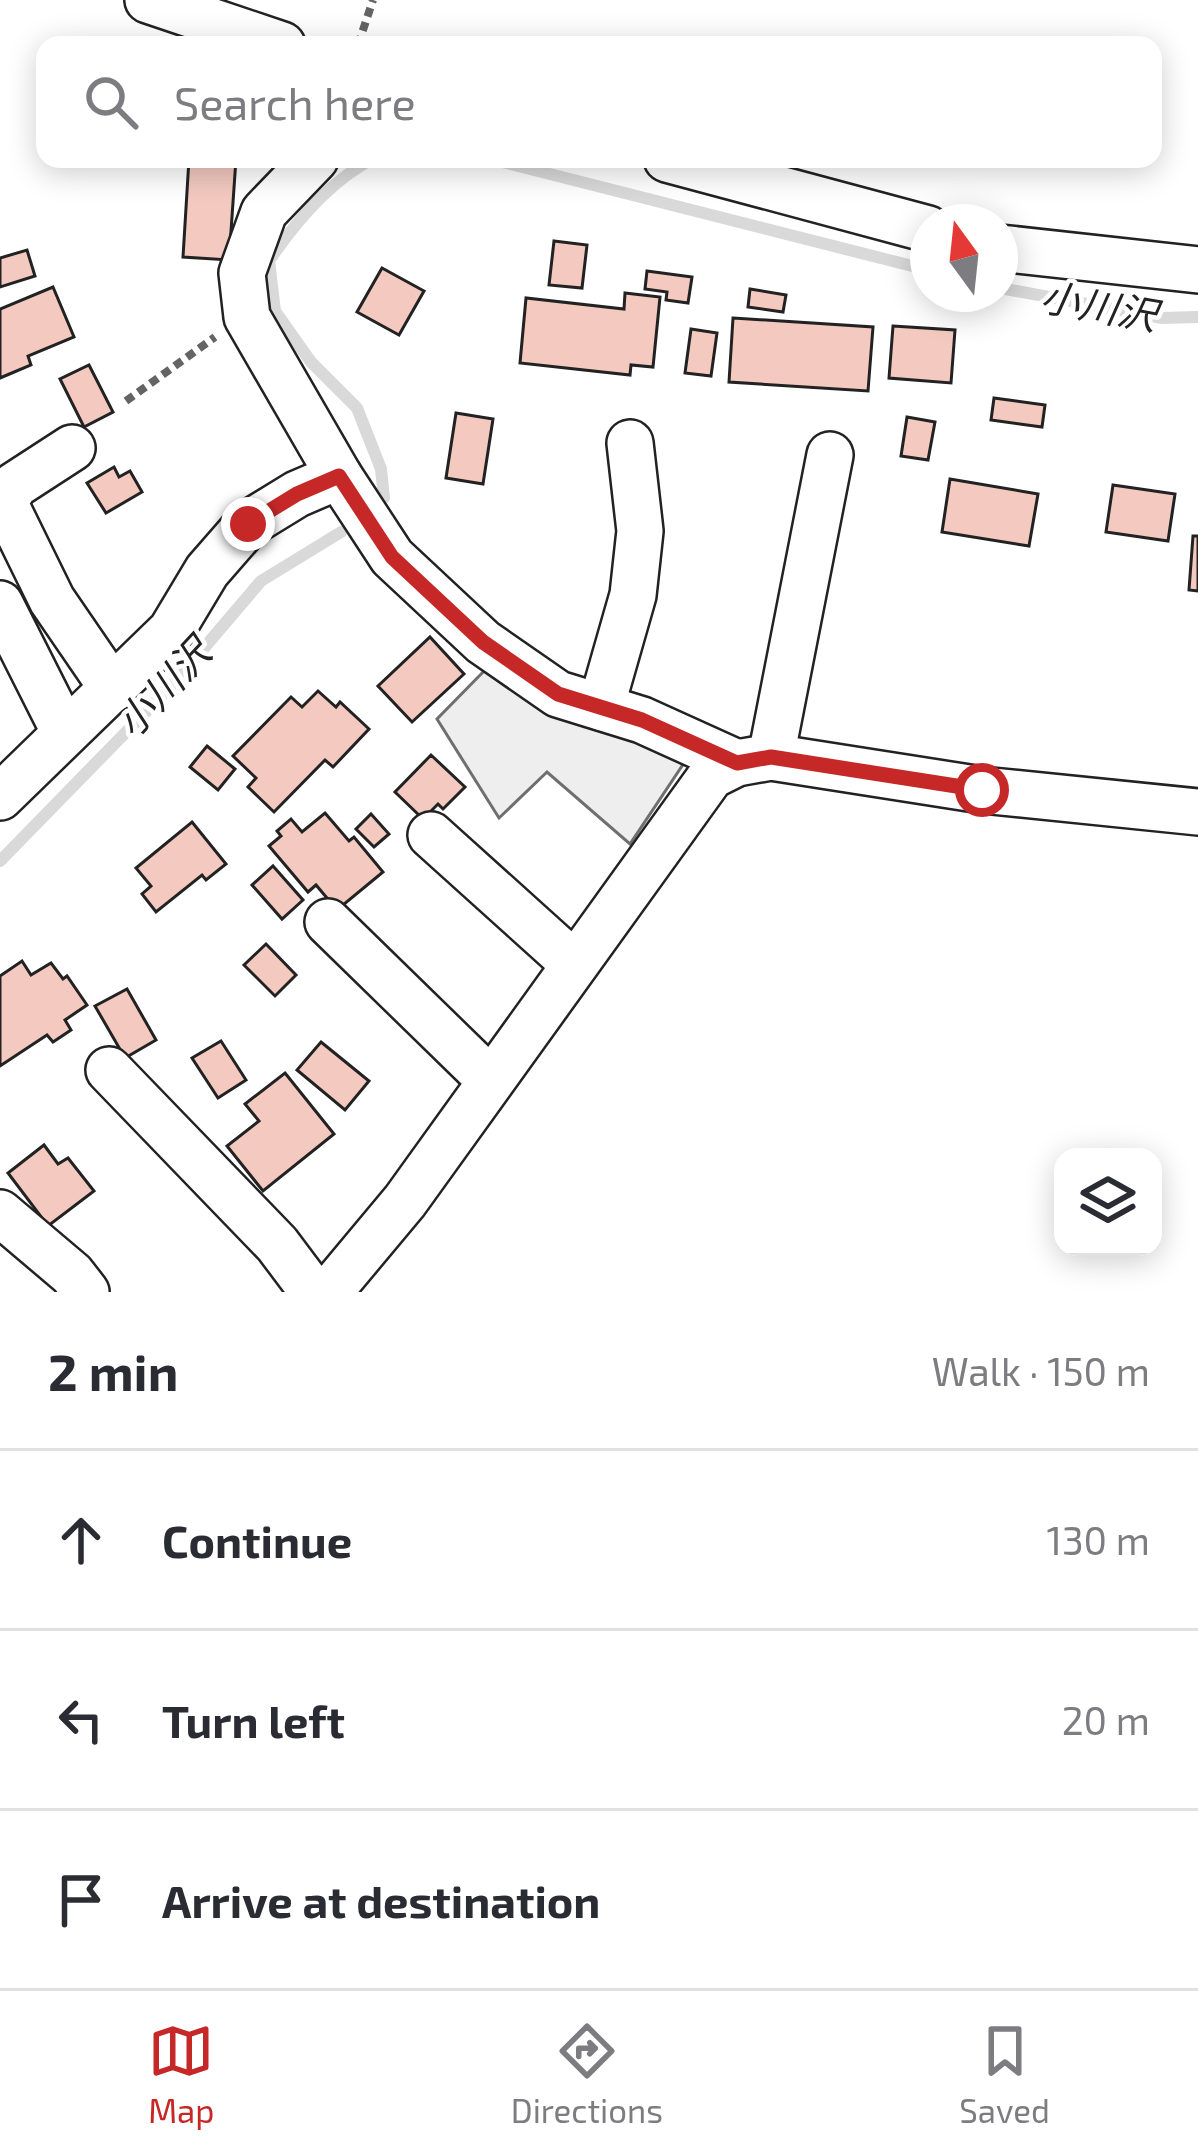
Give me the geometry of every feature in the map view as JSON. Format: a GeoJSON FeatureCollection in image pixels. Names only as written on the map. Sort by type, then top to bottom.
{"type":"FeatureCollection","features":[{"type":"Feature","properties":{"kind":"street"},"geometry":{"type":"LineString","coordinates":[[148,0],[255,36]]}},
{"type":"Feature","properties":{"kind":"street"},"geometry":{"type":"LineString","coordinates":[[306,168],[264,212],[242,273],[247,317],[392,557],[483,642],[558,694],[754,760],[1198,812]]}},
{"type":"Feature","properties":{"kind":"street"},"geometry":{"type":"LineString","coordinates":[[701,168],[910,224]]}},
{"type":"Feature","properties":{"kind":"street"},"geometry":{"type":"LineString","coordinates":[[1018,250],[1198,271]]}},
{"type":"Feature","properties":{"kind":"street"},"geometry":{"type":"LineString","coordinates":[[601,707],[633,595],[640,531],[630,443]]}},
{"type":"Feature","properties":{"kind":"street"},"geometry":{"type":"LineString","coordinates":[[72,448],[15,485],[4,502],[52,600],[113,688]]}},
{"type":"Feature","properties":{"kind":"street"},"geometry":{"type":"LineString","coordinates":[[754,760],[830,455]]}},
{"type":"Feature","properties":{"kind":"street"},"geometry":{"type":"LineString","coordinates":[[0,797],[171,631],[207,571],[248,524],[297,494],[339,476]]}},
{"type":"Feature","properties":{"kind":"street"},"geometry":{"type":"LineString","coordinates":[[0,604],[65,733]]}},
{"type":"Feature","properties":{"kind":"street"},"geometry":{"type":"LineString","coordinates":[[329,1292],[405,1201],[711,776],[754,760]]}},
{"type":"Feature","properties":{"kind":"street"},"geometry":{"type":"LineString","coordinates":[[431,835],[573,963]]}},
{"type":"Feature","properties":{"kind":"street"},"geometry":{"type":"LineString","coordinates":[[328,922],[490,1080]]}},
{"type":"Feature","properties":{"kind":"street"},"geometry":{"type":"LineString","coordinates":[[109,1070],[277,1244],[314,1292]]}},
{"type":"Feature","properties":{"kind":"street"},"geometry":{"type":"LineString","coordinates":[[0,1213],[72,1274],[86,1292]]}},
{"type":"Feature","properties":{"kind":"path"},"geometry":{"type":"LineString","coordinates":[[361,36],[373,0]]}},
{"type":"Feature","properties":{"kind":"path"},"geometry":{"type":"LineString","coordinates":[[126,401],[181,358],[247,317]]}},
{"type":"Feature","properties":{"kind":"shaded area"},"geometry":{"type":"Polygon","coordinates":[[[487,668],[688,757],[630,844],[547,772],[499,818],[437,719],[487,668]]]}},
{"type":"Feature","properties":{"kind":"building"},"geometry":{"type":"Polygon","coordinates":[[[188,168],[235,168],[229,260],[183,257],[188,168]]]}},
{"type":"Feature","properties":{"kind":"building"},"geometry":{"type":"Polygon","coordinates":[[[554,241],[587,245],[582,288],[549,285],[554,241]]]}},
{"type":"Feature","properties":{"kind":"building"},"geometry":{"type":"Polygon","coordinates":[[[27,250],[35,276],[0,287],[0,258],[27,250]]]}},
{"type":"Feature","properties":{"kind":"building"},"geometry":{"type":"Polygon","coordinates":[[[382,268],[424,291],[399,335],[357,312],[382,268]]]}},
{"type":"Feature","properties":{"kind":"building"},"geometry":{"type":"Polygon","coordinates":[[[647,271],[692,277],[688,303],[666,300],[667,292],[645,289],[647,271]]]}},
{"type":"Feature","properties":{"kind":"building"},"geometry":{"type":"Polygon","coordinates":[[[53,287],[74,337],[28,356],[31,365],[0,378],[0,309],[53,287]]]}},
{"type":"Feature","properties":{"kind":"building"},"geometry":{"type":"Polygon","coordinates":[[[750,289],[786,295],[783,312],[748,307],[750,289]]]}},
{"type":"Feature","properties":{"kind":"building"},"geometry":{"type":"Polygon","coordinates":[[[625,293],[660,297],[653,367],[631,365],[630,375],[520,363],[526,298],[624,309],[625,293]]]}},
{"type":"Feature","properties":{"kind":"building"},"geometry":{"type":"Polygon","coordinates":[[[733,318],[873,327],[868,391],[729,382],[733,318]]]}},
{"type":"Feature","properties":{"kind":"building"},"geometry":{"type":"Polygon","coordinates":[[[893,326],[955,330],[951,383],[889,378],[893,326]]]}},
{"type":"Feature","properties":{"kind":"building"},"geometry":{"type":"Polygon","coordinates":[[[691,329],[717,333],[711,376],[685,373],[691,329]]]}},
{"type":"Feature","properties":{"kind":"building"},"geometry":{"type":"Polygon","coordinates":[[[89,365],[113,412],[84,427],[60,379],[89,365]]]}},
{"type":"Feature","properties":{"kind":"building"},"geometry":{"type":"Polygon","coordinates":[[[994,398],[1045,405],[1042,427],[991,420],[994,398]]]}},
{"type":"Feature","properties":{"kind":"building"},"geometry":{"type":"Polygon","coordinates":[[[456,413],[493,419],[483,484],[446,478],[456,413]]]}},
{"type":"Feature","properties":{"kind":"building"},"geometry":{"type":"Polygon","coordinates":[[[907,417],[935,422],[928,460],[901,456],[907,417]]]}},
{"type":"Feature","properties":{"kind":"building"},"geometry":{"type":"Polygon","coordinates":[[[114,467],[119,477],[130,471],[142,492],[106,513],[87,483],[114,467]]]}},
{"type":"Feature","properties":{"kind":"building"},"geometry":{"type":"Polygon","coordinates":[[[950,479],[1038,494],[1029,546],[942,532],[950,479]]]}},
{"type":"Feature","properties":{"kind":"building"},"geometry":{"type":"Polygon","coordinates":[[[1113,485],[1175,494],[1168,541],[1106,532],[1113,485]]]}},
{"type":"Feature","properties":{"kind":"building"},"geometry":{"type":"Polygon","coordinates":[[[1193,536],[1198,536],[1198,591],[1189,590],[1193,536]]]}},
{"type":"Feature","properties":{"kind":"building"},"geometry":{"type":"Polygon","coordinates":[[[430,637],[464,674],[412,722],[378,686],[430,637]]]}},
{"type":"Feature","properties":{"kind":"building"},"geometry":{"type":"Polygon","coordinates":[[[318,691],[336,707],[340,702],[369,729],[333,767],[325,760],[274,812],[248,787],[256,778],[233,756],[291,697],[302,707],[318,691]]]}},
{"type":"Feature","properties":{"kind":"building"},"geometry":{"type":"Polygon","coordinates":[[[207,746],[235,769],[218,790],[190,767],[207,746]]]}},
{"type":"Feature","properties":{"kind":"building"},"geometry":{"type":"Polygon","coordinates":[[[431,755],[465,787],[443,809],[438,804],[423,819],[395,792],[431,755]]]}},
{"type":"Feature","properties":{"kind":"building"},"geometry":{"type":"Polygon","coordinates":[[[325,813],[349,841],[354,837],[383,872],[337,910],[316,885],[308,892],[269,846],[291,819],[302,832],[325,813]]]}},
{"type":"Feature","properties":{"kind":"building"},"geometry":{"type":"Polygon","coordinates":[[[371,814],[389,834],[374,847],[356,829],[371,814]]]}},
{"type":"Feature","properties":{"kind":"building"},"geometry":{"type":"Polygon","coordinates":[[[192,822],[226,864],[206,880],[202,875],[156,912],[142,894],[151,886],[136,868],[192,822]]]}},
{"type":"Feature","properties":{"kind":"building"},"geometry":{"type":"Polygon","coordinates":[[[273,866],[303,900],[282,919],[252,885],[273,866]]]}},
{"type":"Feature","properties":{"kind":"building"},"geometry":{"type":"Polygon","coordinates":[[[266,944],[296,975],[275,996],[244,965],[266,944]]]}},
{"type":"Feature","properties":{"kind":"building"},"geometry":{"type":"Polygon","coordinates":[[[22,961],[31,975],[51,963],[63,979],[67,976],[87,1005],[65,1020],[71,1030],[53,1042],[47,1035],[0,1066],[0,976],[22,961]]]}},
{"type":"Feature","properties":{"kind":"building"},"geometry":{"type":"Polygon","coordinates":[[[127,989],[156,1040],[125,1058],[95,1006],[127,989]]]}},
{"type":"Feature","properties":{"kind":"building"},"geometry":{"type":"Polygon","coordinates":[[[221,1041],[246,1080],[218,1098],[192,1058],[221,1041]]]}},
{"type":"Feature","properties":{"kind":"building"},"geometry":{"type":"Polygon","coordinates":[[[321,1042],[369,1081],[345,1110],[297,1070],[321,1042]]]}},
{"type":"Feature","properties":{"kind":"building"},"geometry":{"type":"Polygon","coordinates":[[[285,1073],[334,1134],[263,1191],[227,1146],[259,1121],[245,1104],[285,1073]]]}},
{"type":"Feature","properties":{"kind":"building"},"geometry":{"type":"Polygon","coordinates":[[[44,1145],[58,1164],[68,1158],[94,1191],[48,1226],[8,1173],[44,1145]]]}},
{"type":"Feature","properties":{"kind":"waterway","name":"小川沢"},"geometry":{"type":"LineString","coordinates":[[358,168],[314,204],[269,261],[275,311],[311,362],[357,408],[381,469],[384,498]]}},
{"type":"Feature","properties":{"kind":"waterway","name":"小川沢"},"geometry":{"type":"LineString","coordinates":[[526,168],[910,265]]}},
{"type":"Feature","properties":{"kind":"waterway","name":"小川沢"},"geometry":{"type":"LineString","coordinates":[[1018,291],[1162,318],[1198,317]]}},
{"type":"Feature","properties":{"kind":"waterway","name":"小川沢"},"geometry":{"type":"LineString","coordinates":[[0,861],[175,682],[261,581],[341,532]]}},
{"type":"Feature","properties":{"kind":"route"},"geometry":{"type":"LineString","coordinates":[[248,524],[297,494],[339,476],[392,557],[483,642],[558,694],[642,720],[737,763],[771,757],[982,790]]}}]}
